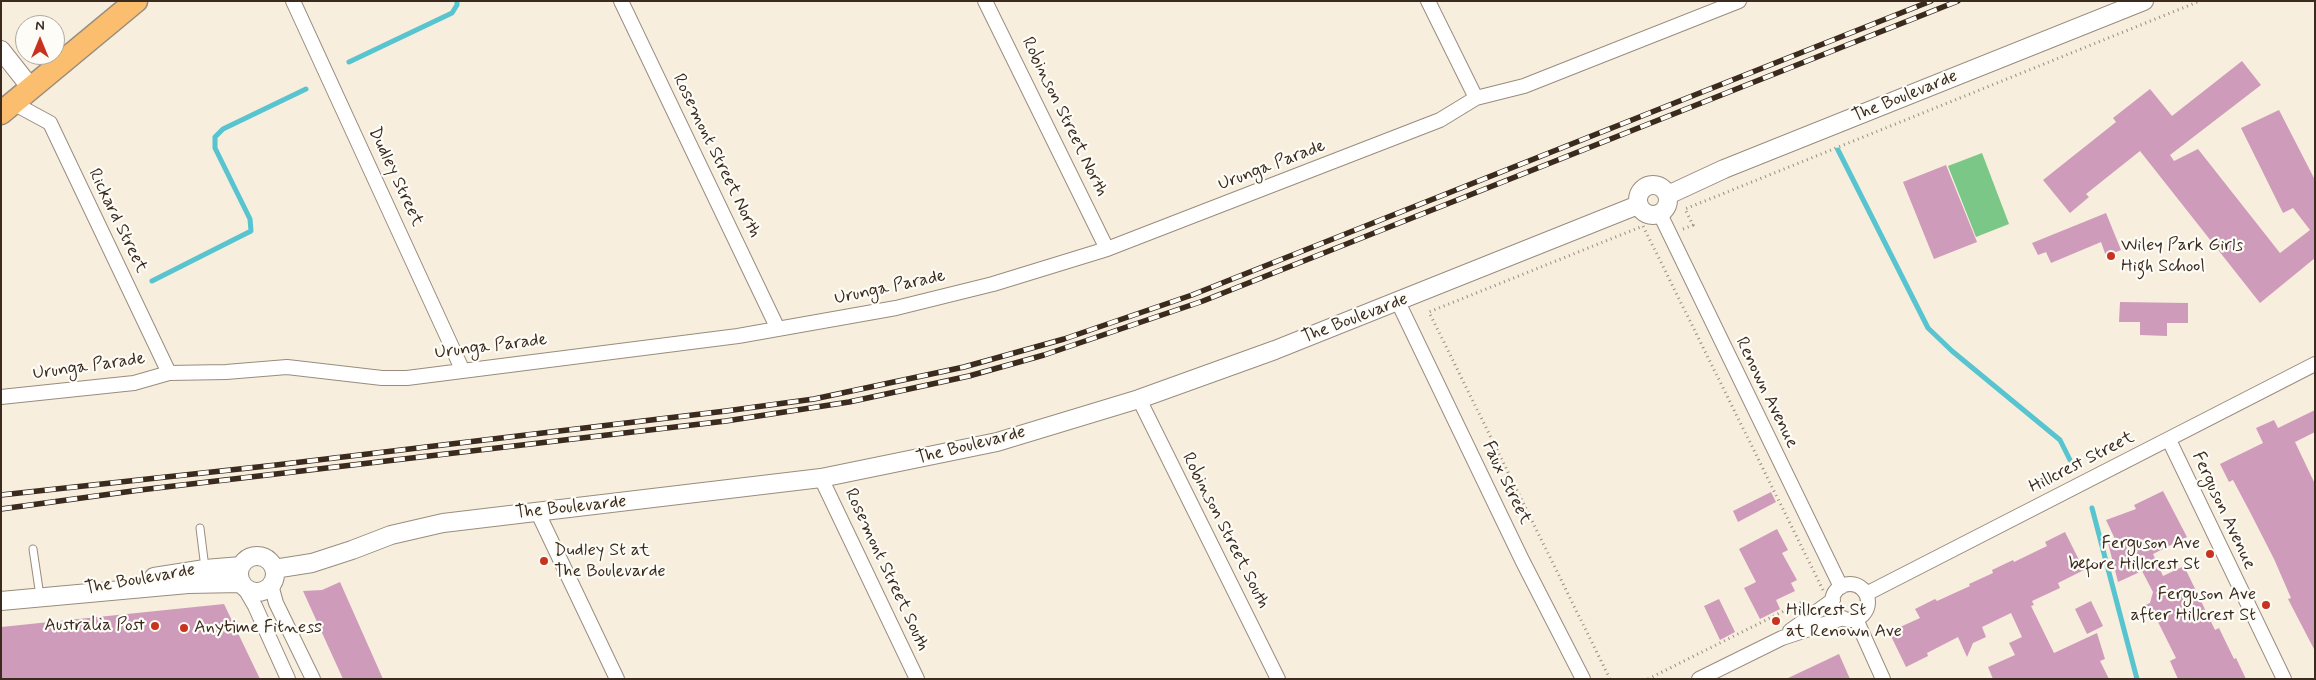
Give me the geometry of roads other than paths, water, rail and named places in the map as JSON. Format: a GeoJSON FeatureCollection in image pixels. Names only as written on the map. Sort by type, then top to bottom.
{"type":"FeatureCollection","features":[{"type":"Feature","properties":{"kind":"main road"},"geometry":{"type":"LineString","coordinates":[[7,108],[136,1]]}},
{"type":"Feature","properties":{"kind":"street","name":"Dudley Street"},"geometry":{"type":"LineString","coordinates":[[293,1],[462,369]]}},
{"type":"Feature","properties":{"kind":"street","name":"Rosemont Street North"},"geometry":{"type":"LineString","coordinates":[[621,1],[778,327]]}},
{"type":"Feature","properties":{"kind":"street","name":"Robinson Street North"},"geometry":{"type":"LineString","coordinates":[[985,1],[1108,249]]}},
{"type":"Feature","properties":{"kind":"street"},"geometry":{"type":"LineString","coordinates":[[1428,1],[1476,98]]}},
{"type":"Feature","properties":{"kind":"street","name":"Urunga Parade"},"geometry":{"type":"LineString","coordinates":[[1,397],[134,383],[169,373],[226,372],[287,367],[382,378],[407,378],[462,369],[738,336],[778,327],[839,319],[896,308],[993,284],[1108,249],[1440,120],[1476,98],[1524,86],[1739,1]]}},
{"type":"Feature","properties":{"kind":"street","name":"The Boulevarde"},"geometry":{"type":"LineString","coordinates":[[1668,195],[1724,168],[2144,1]]}},
{"type":"Feature","properties":{"kind":"street"},"geometry":{"type":"LineString","coordinates":[[1,50],[31,88]]}},
{"type":"Feature","properties":{"kind":"street","name":"Rickard Street"},"geometry":{"type":"LineString","coordinates":[[7,108],[50,123],[169,373]]}},
{"type":"Feature","properties":{"kind":"street"},"geometry":{"type":"LineString","coordinates":[[1652,184],[1662,187],[1668,195],[1666,208],[1660,214],[1650,215],[1638,206],[1638,196],[1643,188],[1652,184]]}},
{"type":"Feature","properties":{"kind":"street","name":"The Boulevarde"},"geometry":{"type":"LineString","coordinates":[[40,597],[205,569],[242,579],[255,592],[266,589],[272,577],[391,535],[425,526],[469,519],[538,513],[821,478],[997,442],[1139,399],[1275,350],[1638,206]]}},
{"type":"Feature","properties":{"kind":"street","name":"Renown Avenue"},"geometry":{"type":"LineString","coordinates":[[1660,214],[1841,587]]}},
{"type":"Feature","properties":{"kind":"street","name":"Faux Street"},"geometry":{"type":"LineString","coordinates":[[1398,302],[1522,560],[1583,679]]}},
{"type":"Feature","properties":{"kind":"street","name":"Hillcrest Street"},"geometry":{"type":"LineString","coordinates":[[1866,594],[2315,364]]}},
{"type":"Feature","properties":{"kind":"street","name":"Robinson Street South"},"geometry":{"type":"LineString","coordinates":[[1139,399],[1278,679]]}},
{"type":"Feature","properties":{"kind":"street","name":"Ferguson Avenue"},"geometry":{"type":"LineString","coordinates":[[2169,440],[2284,679]]}},
{"type":"Feature","properties":{"kind":"street","name":"Rosemont Street South"},"geometry":{"type":"LineString","coordinates":[[821,478],[917,679]]}},
{"type":"Feature","properties":{"kind":"street"},"geometry":{"type":"LineString","coordinates":[[538,513],[617,679]]}},
{"type":"Feature","properties":{"kind":"street","name":"The Boulevarde"},"geometry":{"type":"LineString","coordinates":[[242,579],[244,561],[255,556],[266,559],[272,577]]}},
{"type":"Feature","properties":{"kind":"street"},"geometry":{"type":"LineString","coordinates":[[272,577],[276,603],[313,679]]}},
{"type":"Feature","properties":{"kind":"street"},"geometry":{"type":"LineString","coordinates":[[242,579],[288,679]]}},
{"type":"Feature","properties":{"kind":"street","name":"The Boulevarde"},"geometry":{"type":"LineString","coordinates":[[1,601],[242,579]]}},
{"type":"Feature","properties":{"kind":"street"},"geometry":{"type":"LineString","coordinates":[[1699,679],[1722,674],[1782,638],[1833,600],[1841,587],[1846,585],[1858,586],[1866,594],[1868,606],[1861,616],[1782,638]]}},
{"type":"Feature","properties":{"kind":"street"},"geometry":{"type":"LineString","coordinates":[[1833,600],[1835,611],[1850,618],[1883,679]]}},
{"type":"Feature","properties":{"kind":"lane"},"geometry":{"type":"LineString","coordinates":[[200,528],[205,569]]}},
{"type":"Feature","properties":{"kind":"lane"},"geometry":{"type":"LineString","coordinates":[[33,549],[40,597]]}},
{"type":"Feature","properties":{"kind":"waterway"},"geometry":{"type":"LineString","coordinates":[[349,62],[452,13],[457,5],[457,1]]}},
{"type":"Feature","properties":{"kind":"waterway"},"geometry":{"type":"LineString","coordinates":[[152,281],[251,231],[250,219],[215,148],[215,137],[223,129],[306,89]]}},
{"type":"Feature","properties":{"kind":"waterway"},"geometry":{"type":"LineString","coordinates":[[1838,150],[1928,328],[1952,351],[2060,440],[2070,460]]}},
{"type":"Feature","properties":{"kind":"waterway"},"geometry":{"type":"LineString","coordinates":[[2092,508],[2137,679]]}},
{"type":"Feature","properties":{"kind":"railway"},"geometry":{"type":"LineString","coordinates":[[1,495],[276,465],[726,411],[814,399],[964,367],[1064,339],[1192,295],[1931,1]]}},
{"type":"Feature","properties":{"kind":"railway"},"geometry":{"type":"LineString","coordinates":[[1,509],[140,490],[726,421],[849,402],[969,376],[1044,355],[1203,301],[1958,1]]}},
{"type":"Feature","properties":{"kind":"place","name":"Wiley Park Girls High School"},"geometry":{"type":"Point","coordinates":[2111,256]}},
{"type":"Feature","properties":{"kind":"place","name":"Ferguson Ave before Hillcrest St"},"geometry":{"type":"Point","coordinates":[2210,554]}},
{"type":"Feature","properties":{"kind":"place","name":"Dudley St at The Boulevarde"},"geometry":{"type":"Point","coordinates":[544,561]}},
{"type":"Feature","properties":{"kind":"place","name":"Ferguson Ave after Hillcrest St"},"geometry":{"type":"Point","coordinates":[2266,605]}},
{"type":"Feature","properties":{"kind":"place","name":"Hillcrest St at Renown Ave"},"geometry":{"type":"Point","coordinates":[1776,621]}},
{"type":"Feature","properties":{"kind":"place","name":"Australia Post"},"geometry":{"type":"Point","coordinates":[155,626]}},
{"type":"Feature","properties":{"kind":"place","name":"Anytime Fitness"},"geometry":{"type":"Point","coordinates":[184,628]}}]}
